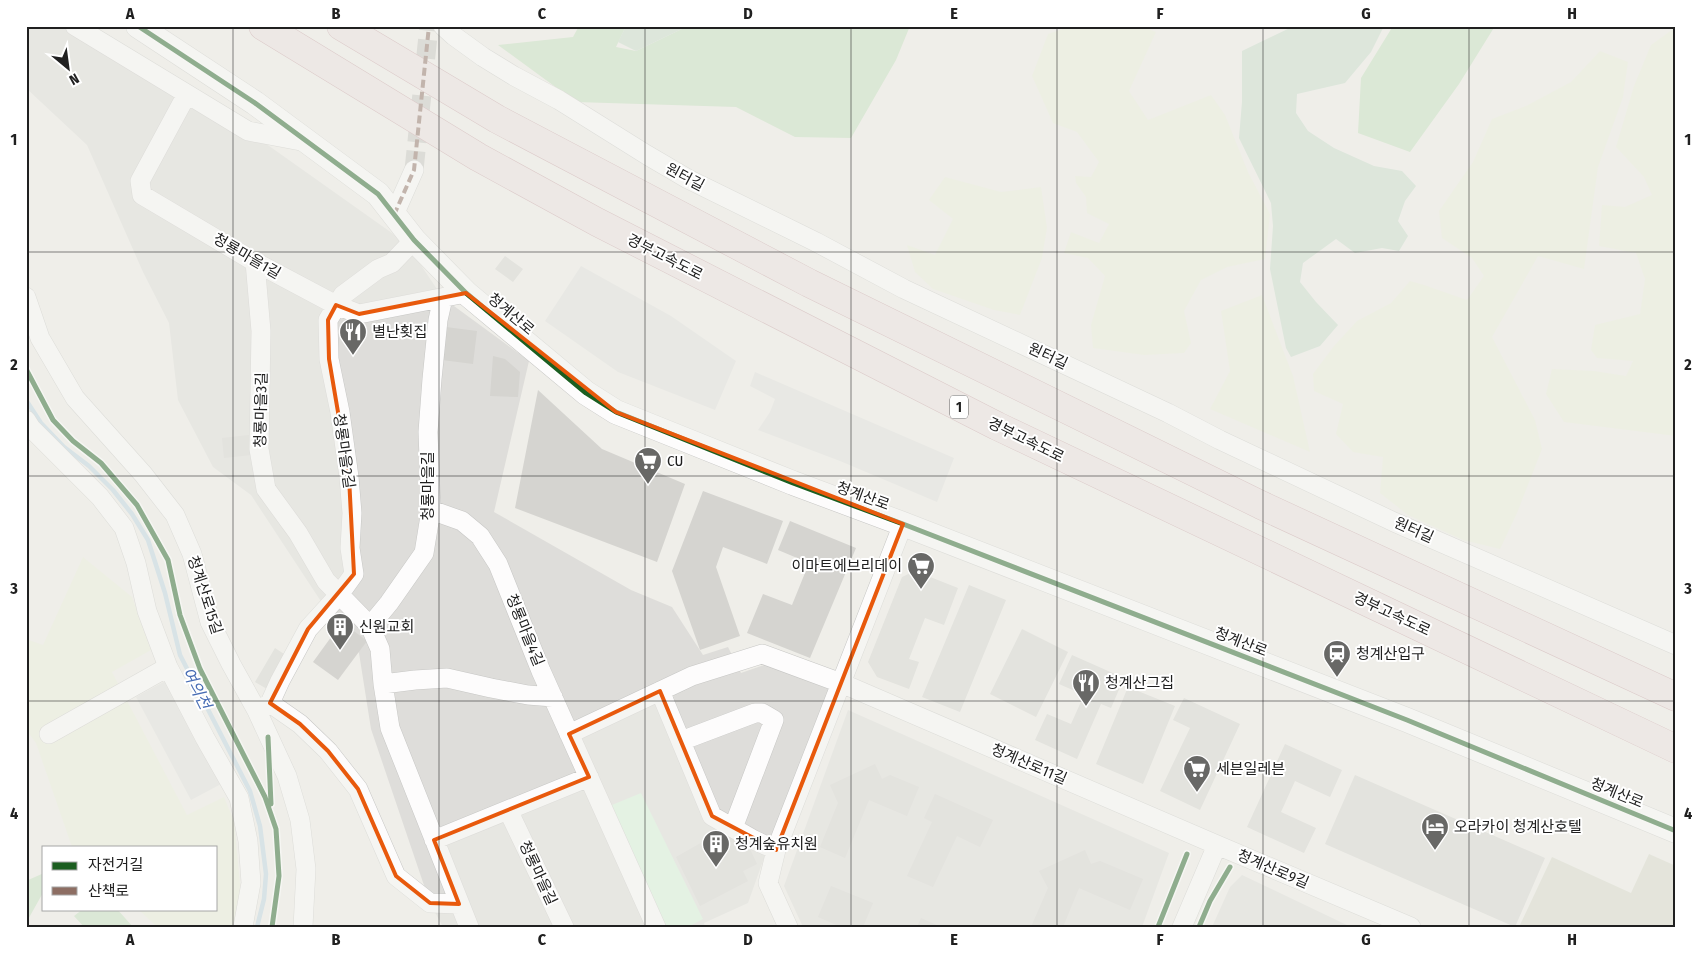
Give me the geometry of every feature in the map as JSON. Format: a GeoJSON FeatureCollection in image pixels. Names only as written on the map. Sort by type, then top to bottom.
{"type":"FeatureCollection","features":[{"type":"Feature","properties":{"kind":"highway","name":"경부고속도로"},"geometry":{"type":"LineString","coordinates":[[263,26],[478,157],[597,222],[988,422],[1676,749]]}},
{"type":"Feature","properties":{"kind":"highway"},"geometry":{"type":"LineString","coordinates":[[341,26],[497,119],[809,283],[1252,500],[1676,697]]}},
{"type":"Feature","properties":{"kind":"street"},"geometry":{"type":"LineString","coordinates":[[75,26],[248,131],[306,142]]}},
{"type":"Feature","properties":{"kind":"street","name":"청계산로"},"geometry":{"type":"LineString","coordinates":[[138,26],[255,102],[378,194],[414,240],[466,293],[586,393],[616,412],[793,484],[903,524],[1408,720],[1676,830]]}},
{"type":"Feature","properties":{"kind":"street","name":"원터길"},"geometry":{"type":"LineString","coordinates":[[443,26],[483,57],[559,100],[688,179],[816,242],[904,289],[1394,522],[1676,645]]}},
{"type":"Feature","properties":{"kind":"street","name":"청룡마을1길"},"geometry":{"type":"LineString","coordinates":[[187,94],[140,182],[142,195],[255,262],[336,305],[359,314],[466,293]]}},
{"type":"Feature","properties":{"kind":"street"},"geometry":{"type":"LineString","coordinates":[[394,215],[414,170]]}},
{"type":"Feature","properties":{"kind":"street"},"geometry":{"type":"LineString","coordinates":[[336,305],[343,295],[378,269],[392,263],[414,240]]}},
{"type":"Feature","properties":{"kind":"street","name":"청룡마을3길"},"geometry":{"type":"LineString","coordinates":[[255,262],[261,331],[259,449],[266,489],[298,533],[326,581],[370,626]]}},
{"type":"Feature","properties":{"kind":"street","name":"청계산로15길"},"geometry":{"type":"LineString","coordinates":[[26,297],[40,338],[75,398],[143,474],[175,516],[192,554],[210,622],[231,664],[263,707],[300,820],[306,869],[303,927]]}},
{"type":"Feature","properties":{"kind":"street","name":"청룡마을길"},"geometry":{"type":"LineString","coordinates":[[370,626],[389,603],[424,553],[431,510],[428,432],[438,320],[443,298]]}},
{"type":"Feature","properties":{"kind":"street","name":"청룡마을2길"},"geometry":{"type":"LineString","coordinates":[[336,305],[328,320],[328,359],[340,412],[349,477],[352,513],[350,548],[354,574],[339,595]]}},
{"type":"Feature","properties":{"kind":"street"},"geometry":{"type":"LineString","coordinates":[[26,420],[31,428],[100,496],[124,528],[136,563],[146,611],[168,667],[238,798],[248,841],[251,883],[243,927]]}},
{"type":"Feature","properties":{"kind":"street","name":"청룡마을4길"},"geometry":{"type":"LineString","coordinates":[[431,510],[462,521],[480,536],[498,564],[569,734],[656,927]]}},
{"type":"Feature","properties":{"kind":"street"},"geometry":{"type":"LineString","coordinates":[[788,927],[768,884],[776,850],[903,524]]}},
{"type":"Feature","properties":{"kind":"street"},"geometry":{"type":"LineString","coordinates":[[339,595],[308,629],[280,681],[263,707],[300,724],[328,751],[358,789],[396,876],[430,903],[459,904]]}},
{"type":"Feature","properties":{"kind":"street"},"geometry":{"type":"LineString","coordinates":[[370,626],[380,649],[390,728],[469,927]]}},
{"type":"Feature","properties":{"kind":"street","name":"청계산로11길"},"geometry":{"type":"LineString","coordinates":[[660,691],[692,676],[762,654],[841,683],[1217,845]]}},
{"type":"Feature","properties":{"kind":"street"},"geometry":{"type":"LineString","coordinates":[[50,734],[168,667]]}},
{"type":"Feature","properties":{"kind":"street"},"geometry":{"type":"LineString","coordinates":[[383,684],[447,678],[500,690],[553,697]]}},
{"type":"Feature","properties":{"kind":"street"},"geometry":{"type":"LineString","coordinates":[[569,734],[660,691],[712,816],[776,850]]}},
{"type":"Feature","properties":{"kind":"street"},"geometry":{"type":"LineString","coordinates":[[681,742],[755,713],[762,712],[774,720],[733,828]]}},
{"type":"Feature","properties":{"kind":"street"},"geometry":{"type":"LineString","coordinates":[[434,840],[589,777]]}},
{"type":"Feature","properties":{"kind":"street","name":"청룡마을길"},"geometry":{"type":"LineString","coordinates":[[508,810],[564,927]]}},
{"type":"Feature","properties":{"kind":"street","name":"청계산로9길"},"geometry":{"type":"LineString","coordinates":[[1182,927],[1217,845],[1411,927]]}},
{"type":"Feature","properties":{"kind":"highlighted area"},"geometry":{"type":"Polygon","coordinates":[[[466,293],[616,412],[903,524],[776,850],[712,816],[660,691],[569,734],[589,777],[434,840],[459,904],[430,903],[396,876],[358,789],[328,751],[300,724],[270,703],[308,629],[354,574],[349,477],[329,359],[328,320],[336,305],[359,314],[466,293]]]}},
{"type":"Feature","properties":{"kind":"shaded area"},"geometry":{"type":"Polygon","coordinates":[[[26,26],[75,26],[248,131],[406,243],[443,298],[529,361],[494,512],[631,590],[672,607],[703,655],[728,647],[741,673],[770,663],[832,689],[770,841],[748,903],[704,923],[705,927],[443,927],[430,903],[371,729],[359,653],[326,609],[251,495],[213,467],[178,400],[169,323],[143,272],[87,145],[26,88],[26,26]]]}},
{"type":"Feature","properties":{"kind":"shaded area"},"geometry":{"type":"Polygon","coordinates":[[[581,266],[671,316],[736,361],[715,410],[618,372],[545,321],[581,266]]]}},
{"type":"Feature","properties":{"kind":"shaded area"},"geometry":{"type":"Polygon","coordinates":[[[755,372],[954,458],[937,502],[840,461],[758,430],[770,412],[775,399],[750,386],[755,372]]]}},
{"type":"Feature","properties":{"kind":"shaded area"},"geometry":{"type":"Polygon","coordinates":[[[167,680],[223,783],[191,800],[136,697],[167,680]]]}},
{"type":"Feature","properties":{"kind":"shaded area"},"geometry":{"type":"Polygon","coordinates":[[[848,710],[1169,853],[1142,927],[803,927],[784,886],[848,710]]]}},
{"type":"Feature","properties":{"kind":"shaded area"},"geometry":{"type":"Polygon","coordinates":[[[1649,854],[1676,866],[1676,927],[1519,927],[1552,857],[1631,893],[1649,854]]]}},
{"type":"Feature","properties":{"kind":"shaded area"},"geometry":{"type":"Polygon","coordinates":[[[1242,875],[1351,927],[1212,927],[1230,887],[1242,875]]]}},
{"type":"Feature","properties":{"kind":"green space"},"geometry":{"type":"Polygon","coordinates":[[[579,26],[626,26],[616,47],[636,51],[688,26],[910,26],[896,60],[851,138],[795,137],[736,107],[576,102],[498,45],[573,37],[579,26]]]}},
{"type":"Feature","properties":{"kind":"green space"},"geometry":{"type":"Polygon","coordinates":[[[626,26],[688,26],[636,51],[618,42],[626,26]]]}},
{"type":"Feature","properties":{"kind":"green space"},"geometry":{"type":"Polygon","coordinates":[[[1072,26],[1140,26],[1156,32],[1129,91],[1148,120],[1211,95],[1225,115],[1248,172],[1270,214],[1265,259],[1227,267],[1201,280],[1184,311],[1191,343],[1184,353],[1144,355],[1093,348],[1091,325],[1105,276],[1088,258],[1064,253],[1071,232],[1099,243],[1109,224],[1087,213],[1086,197],[1076,183],[1075,176],[1091,177],[1099,162],[1077,132],[1053,123],[1032,76],[1048,34],[1072,26]]]}},
{"type":"Feature","properties":{"kind":"green space"},"geometry":{"type":"Polygon","coordinates":[[[1294,26],[1384,26],[1371,52],[1345,83],[1297,94],[1296,113],[1308,131],[1334,148],[1374,166],[1402,171],[1416,186],[1405,201],[1398,221],[1408,236],[1399,251],[1382,248],[1355,253],[1336,239],[1303,263],[1300,282],[1338,325],[1320,346],[1291,357],[1286,348],[1270,269],[1273,226],[1271,203],[1239,138],[1242,102],[1242,51],[1294,26]]]}},
{"type":"Feature","properties":{"kind":"green space"},"geometry":{"type":"Polygon","coordinates":[[[1393,26],[1495,26],[1459,84],[1410,152],[1358,133],[1361,78],[1393,26]]]}},
{"type":"Feature","properties":{"kind":"green space"},"geometry":{"type":"Polygon","coordinates":[[[1676,27],[1676,436],[1564,422],[1546,394],[1552,369],[1594,371],[1626,376],[1633,361],[1597,358],[1591,350],[1595,325],[1640,314],[1645,279],[1636,253],[1599,246],[1602,205],[1625,207],[1652,195],[1644,177],[1616,147],[1634,86],[1651,45],[1676,27]]]}},
{"type":"Feature","properties":{"kind":"green space"},"geometry":{"type":"Polygon","coordinates":[[[1600,51],[1628,62],[1623,97],[1598,167],[1584,269],[1538,256],[1492,337],[1535,420],[1542,449],[1517,513],[1500,549],[1463,540],[1408,515],[1380,493],[1383,457],[1353,452],[1336,434],[1343,404],[1314,391],[1313,374],[1334,346],[1357,321],[1391,303],[1410,281],[1467,300],[1484,276],[1472,258],[1442,238],[1439,211],[1473,162],[1492,119],[1526,106],[1571,82],[1600,51]]]}},
{"type":"Feature","properties":{"kind":"green space"},"geometry":{"type":"Polygon","coordinates":[[[945,177],[1001,192],[1041,187],[1047,228],[1042,258],[1020,315],[994,310],[933,289],[915,272],[907,245],[935,255],[953,219],[929,200],[945,177]]]}},
{"type":"Feature","properties":{"kind":"green space"},"geometry":{"type":"Polygon","coordinates":[[[1262,295],[1293,376],[1310,452],[1210,409],[1230,371],[1221,311],[1262,295]]]}},
{"type":"Feature","properties":{"kind":"green space"},"geometry":{"type":"Polygon","coordinates":[[[83,557],[132,597],[151,650],[112,672],[187,815],[224,797],[234,821],[241,894],[233,927],[157,927],[139,910],[218,910],[218,846],[72,846],[36,743],[26,730],[26,639],[43,645],[83,557]]]}},
{"type":"Feature","properties":{"kind":"green space"},"geometry":{"type":"Polygon","coordinates":[[[641,793],[703,919],[688,927],[667,927],[607,807],[641,793]]]}},
{"type":"Feature","properties":{"kind":"green space"},"geometry":{"type":"Polygon","coordinates":[[[42,874],[42,895],[26,923],[26,881],[42,874]]]}},
{"type":"Feature","properties":{"kind":"green space"},"geometry":{"type":"Polygon","coordinates":[[[82,910],[118,910],[133,927],[84,927],[74,916],[82,910]]]}},
{"type":"Feature","properties":{"kind":"building"},"geometry":{"type":"Polygon","coordinates":[[[505,256],[523,269],[513,282],[495,269],[505,256]]]}},
{"type":"Feature","properties":{"kind":"building"},"geometry":{"type":"Polygon","coordinates":[[[446,327],[477,331],[473,364],[442,360],[446,327]]]}},
{"type":"Feature","properties":{"kind":"building"},"geometry":{"type":"Polygon","coordinates":[[[493,356],[505,359],[520,372],[518,397],[490,396],[493,356]]]}},
{"type":"Feature","properties":{"kind":"building"},"geometry":{"type":"Polygon","coordinates":[[[538,390],[602,449],[685,484],[657,562],[515,508],[538,390]]]}},
{"type":"Feature","properties":{"kind":"building"},"geometry":{"type":"Polygon","coordinates":[[[249,435],[251,455],[224,458],[222,438],[249,435]]]}},
{"type":"Feature","properties":{"kind":"building"},"geometry":{"type":"Polygon","coordinates":[[[703,491],[783,521],[767,564],[723,547],[716,567],[740,636],[700,650],[672,571],[703,491]]]}},
{"type":"Feature","properties":{"kind":"building"},"geometry":{"type":"Polygon","coordinates":[[[790,521],[856,548],[810,658],[747,633],[763,594],[792,605],[809,563],[778,550],[790,521]]]}},
{"type":"Feature","properties":{"kind":"building"},"geometry":{"type":"Polygon","coordinates":[[[915,571],[958,588],[944,625],[925,618],[909,659],[919,662],[909,689],[877,677],[868,662],[902,577],[915,571]]]}},
{"type":"Feature","properties":{"kind":"building"},"geometry":{"type":"Polygon","coordinates":[[[969,585],[1006,600],[960,712],[922,697],[969,585]]]}},
{"type":"Feature","properties":{"kind":"building","name":"신원교회"},"geometry":{"type":"Polygon","coordinates":[[[342,622],[367,641],[338,680],[313,662],[342,622]]]}},
{"type":"Feature","properties":{"kind":"building"},"geometry":{"type":"Polygon","coordinates":[[[1022,629],[1068,652],[1036,717],[990,694],[1022,629]]]}},
{"type":"Feature","properties":{"kind":"building"},"geometry":{"type":"Polygon","coordinates":[[[275,648],[287,656],[267,689],[255,682],[275,648]]]}},
{"type":"Feature","properties":{"kind":"building"},"geometry":{"type":"Polygon","coordinates":[[[1072,655],[1124,678],[1111,708],[1101,704],[1077,759],[1035,740],[1047,714],[1071,724],[1084,695],[1059,684],[1072,655]]]}},
{"type":"Feature","properties":{"kind":"building"},"geometry":{"type":"Polygon","coordinates":[[[1128,687],[1175,706],[1143,784],[1096,764],[1128,687]]]}},
{"type":"Feature","properties":{"kind":"building"},"geometry":{"type":"Polygon","coordinates":[[[1184,698],[1240,724],[1200,810],[1160,791],[1190,728],[1173,720],[1184,698]]]}},
{"type":"Feature","properties":{"kind":"building"},"geometry":{"type":"Polygon","coordinates":[[[1285,744],[1342,770],[1330,797],[1295,781],[1281,812],[1316,828],[1304,853],[1247,827],[1285,744]]]}},
{"type":"Feature","properties":{"kind":"building"},"geometry":{"type":"Polygon","coordinates":[[[875,764],[882,779],[890,775],[919,787],[907,816],[869,800],[845,858],[820,847],[838,803],[830,785],[875,764]]]}},
{"type":"Feature","properties":{"kind":"building","name":"오라카이 청계산호텔"},"geometry":{"type":"Polygon","coordinates":[[[1355,775],[1545,858],[1515,927],[1325,844],[1355,775]]]}},
{"type":"Feature","properties":{"kind":"building"},"geometry":{"type":"Polygon","coordinates":[[[935,794],[993,820],[980,847],[957,836],[933,887],[907,876],[932,822],[924,818],[935,794]]]}},
{"type":"Feature","properties":{"kind":"building","name":"청계숲유치원"},"geometry":{"type":"Polygon","coordinates":[[[730,835],[743,841],[750,849],[757,864],[743,871],[748,881],[700,906],[676,857],[706,840],[730,835]]]}},
{"type":"Feature","properties":{"kind":"building"},"geometry":{"type":"Polygon","coordinates":[[[1085,850],[1091,864],[1100,861],[1143,879],[1130,910],[1079,888],[1063,927],[1031,927],[1048,888],[1039,871],[1085,850]]]}},
{"type":"Feature","properties":{"kind":"building"},"geometry":{"type":"Polygon","coordinates":[[[831,886],[873,903],[863,927],[841,927],[818,917],[831,886]]]}},
{"type":"Feature","properties":{"kind":"building"},"geometry":{"type":"Polygon","coordinates":[[[921,918],[941,927],[917,927],[921,918]]]}},
{"type":"Feature","properties":{"kind":"waterway","name":"여의천"},"geometry":{"type":"LineString","coordinates":[[26,400],[41,423],[64,447],[89,466],[113,490],[132,514],[148,540],[165,593],[180,655],[250,791],[260,826],[266,874],[264,899],[257,927]]}},
{"type":"Feature","properties":{"kind":"tunnel"},"geometry":{"type":"LineString","coordinates":[[414,170],[429,26]]}},
{"type":"Feature","properties":{"kind":"marked path"},"geometry":{"type":"LineString","coordinates":[[394,215],[414,170],[429,26]]}},
{"type":"Feature","properties":{"kind":"cycle path"},"geometry":{"type":"LineString","coordinates":[[138,26],[255,103],[378,194],[414,240],[466,293],[586,393],[616,412],[793,483],[1407,720],[1676,831]]}},
{"type":"Feature","properties":{"kind":"cycle path"},"geometry":{"type":"LineString","coordinates":[[26,369],[53,420],[73,441],[101,463],[137,505],[168,560],[180,615],[200,669],[265,797],[276,829],[279,876],[272,927]]}},
{"type":"Feature","properties":{"kind":"cycle path"},"geometry":{"type":"LineString","coordinates":[[268,737],[271,804]]}},
{"type":"Feature","properties":{"kind":"cycle path"},"geometry":{"type":"LineString","coordinates":[[1158,927],[1187,854]]}},
{"type":"Feature","properties":{"kind":"cycle path"},"geometry":{"type":"LineString","coordinates":[[1199,927],[1210,901],[1230,867]]}},
{"type":"Feature","properties":{"kind":"place","name":"별난횟집"},"geometry":{"type":"Point","coordinates":[353,356]}},
{"type":"Feature","properties":{"kind":"place","name":"CU"},"geometry":{"type":"Point","coordinates":[648,485]}},
{"type":"Feature","properties":{"kind":"place","name":"이마트에브리데이"},"geometry":{"type":"Point","coordinates":[921,590]}},
{"type":"Feature","properties":{"kind":"place","name":"신원교회"},"geometry":{"type":"Point","coordinates":[340,651]}},
{"type":"Feature","properties":{"kind":"place","name":"청계산입구"},"geometry":{"type":"Point","coordinates":[1337,678]}},
{"type":"Feature","properties":{"kind":"place","name":"청계산그집"},"geometry":{"type":"Point","coordinates":[1086,707]}},
{"type":"Feature","properties":{"kind":"place","name":"세븐일레븐"},"geometry":{"type":"Point","coordinates":[1197,793]}},
{"type":"Feature","properties":{"kind":"place","name":"오라카이 청계산호텔"},"geometry":{"type":"Point","coordinates":[1435,851]}},
{"type":"Feature","properties":{"kind":"place","name":"청계숲유치원"},"geometry":{"type":"Point","coordinates":[716,868]}}]}
